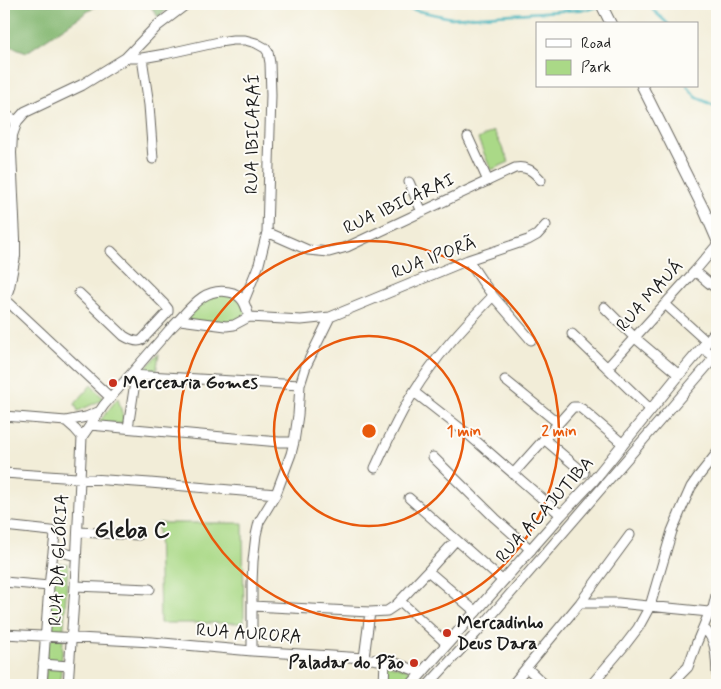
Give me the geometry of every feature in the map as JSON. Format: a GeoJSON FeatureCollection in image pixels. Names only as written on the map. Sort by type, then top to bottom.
{"type":"FeatureCollection","features":[{"type":"Feature","properties":{"kind":"street"},"geometry":{"type":"LineString","coordinates":[[111,398],[4,300],[14,266],[16,239],[8,147],[17,121],[26,112],[93,80],[126,58],[157,26],[186,4]]}},
{"type":"Feature","properties":{"kind":"street"},"geometry":{"type":"LineString","coordinates":[[601,4],[610,22]]}},
{"type":"Feature","properties":{"kind":"street","name":"RUA IBICARAÍ"},"geometry":{"type":"LineString","coordinates":[[126,58],[142,58],[233,40],[250,41],[265,48],[269,57],[271,72],[267,232],[259,264],[244,301]]}},
{"type":"Feature","properties":{"kind":"street"},"geometry":{"type":"LineString","coordinates":[[142,58],[150,106],[153,159]]}},
{"type":"Feature","properties":{"kind":"street"},"geometry":{"type":"LineString","coordinates":[[643,88],[717,240]]}},
{"type":"Feature","properties":{"kind":"street"},"geometry":{"type":"LineString","coordinates":[[4,114],[17,121]]}},
{"type":"Feature","properties":{"kind":"street"},"geometry":{"type":"LineString","coordinates":[[468,137],[488,181]]}},
{"type":"Feature","properties":{"kind":"street","name":"RUA IBICARAI"},"geometry":{"type":"LineString","coordinates":[[267,232],[308,250],[329,252],[347,247],[515,168],[522,167],[532,171],[541,180]]}},
{"type":"Feature","properties":{"kind":"street"},"geometry":{"type":"LineString","coordinates":[[409,182],[422,212]]}},
{"type":"Feature","properties":{"kind":"street","name":"RUA IPORÃ"},"geometry":{"type":"LineString","coordinates":[[249,317],[301,320],[330,318],[468,260],[528,240],[537,235],[546,225]]}},
{"type":"Feature","properties":{"kind":"street"},"geometry":{"type":"LineString","coordinates":[[4,240],[16,239]]}},
{"type":"Feature","properties":{"kind":"street","name":"RUA MAUÁ"},"geometry":{"type":"LineString","coordinates":[[607,368],[717,245]]}},
{"type":"Feature","properties":{"kind":"street"},"geometry":{"type":"LineString","coordinates":[[79,293],[118,331],[129,339],[141,341],[168,312],[164,304],[111,252]]}},
{"type":"Feature","properties":{"kind":"street"},"geometry":{"type":"LineString","coordinates":[[468,260],[493,296],[531,340]]}},
{"type":"Feature","properties":{"kind":"street"},"geometry":{"type":"LineString","coordinates":[[695,271],[717,289]]}},
{"type":"Feature","properties":{"kind":"street"},"geometry":{"type":"LineString","coordinates":[[66,421],[82,437],[99,412],[133,376],[163,338],[197,301],[207,294],[212,292],[230,292],[239,296],[244,301],[249,317],[231,326],[180,320]]}},
{"type":"Feature","properties":{"kind":"street"},"geometry":{"type":"LineString","coordinates":[[376,468],[398,419],[414,392],[443,351],[493,296]]}},
{"type":"Feature","properties":{"kind":"street"},"geometry":{"type":"LineString","coordinates":[[428,685],[504,601],[716,356],[665,304]]}},
{"type":"Feature","properties":{"kind":"street"},"geometry":{"type":"LineString","coordinates":[[604,308],[634,337],[679,375]]}},
{"type":"Feature","properties":{"kind":"street"},"geometry":{"type":"LineString","coordinates":[[252,651],[253,561],[256,535],[262,518],[276,494],[291,454],[298,415],[300,386],[306,366],[330,318]]}},
{"type":"Feature","properties":{"kind":"street"},"geometry":{"type":"LineString","coordinates":[[153,329],[163,338]]}},
{"type":"Feature","properties":{"kind":"street","name":"RUA ACAJUTIBA"},"geometry":{"type":"LineString","coordinates":[[412,685],[597,476],[717,330]]}},
{"type":"Feature","properties":{"kind":"street"},"geometry":{"type":"LineString","coordinates":[[572,334],[651,410]]}},
{"type":"Feature","properties":{"kind":"street"},"geometry":{"type":"LineString","coordinates":[[133,376],[300,386]]}},
{"type":"Feature","properties":{"kind":"street"},"geometry":{"type":"LineString","coordinates":[[128,428],[133,376]]}},
{"type":"Feature","properties":{"kind":"street"},"geometry":{"type":"LineString","coordinates":[[505,380],[558,424]]}},
{"type":"Feature","properties":{"kind":"street"},"geometry":{"type":"LineString","coordinates":[[414,392],[457,424],[561,515]]}},
{"type":"Feature","properties":{"kind":"street"},"geometry":{"type":"LineString","coordinates":[[514,474],[573,407],[582,409],[623,444]]}},
{"type":"Feature","properties":{"kind":"street"},"geometry":{"type":"LineString","coordinates":[[4,416],[66,421],[99,412]]}},
{"type":"Feature","properties":{"kind":"street"},"geometry":{"type":"LineString","coordinates":[[90,425],[294,442]]}},
{"type":"Feature","properties":{"kind":"street","name":"RUA DA GLÓRIA"},"geometry":{"type":"LineString","coordinates":[[68,685],[82,437]]}},
{"type":"Feature","properties":{"kind":"street"},"geometry":{"type":"LineString","coordinates":[[544,439],[584,473]]}},
{"type":"Feature","properties":{"kind":"street"},"geometry":{"type":"LineString","coordinates":[[591,685],[638,628],[650,606],[672,531],[682,505],[695,482],[717,453]]}},
{"type":"Feature","properties":{"kind":"street"},"geometry":{"type":"LineString","coordinates":[[433,457],[495,518],[532,550]]}},
{"type":"Feature","properties":{"kind":"street"},"geometry":{"type":"LineString","coordinates":[[613,457],[622,465]]}},
{"type":"Feature","properties":{"kind":"street"},"geometry":{"type":"LineString","coordinates":[[4,473],[276,494]]}},
{"type":"Feature","properties":{"kind":"street"},"geometry":{"type":"LineString","coordinates":[[597,476],[606,484]]}},
{"type":"Feature","properties":{"kind":"street"},"geometry":{"type":"LineString","coordinates":[[410,498],[456,540],[505,580],[507,584],[504,592],[504,601]]}},
{"type":"Feature","properties":{"kind":"street"},"geometry":{"type":"LineString","coordinates":[[4,526],[51,531],[55,535],[49,586],[42,685]]}},
{"type":"Feature","properties":{"kind":"street"},"geometry":{"type":"LineString","coordinates":[[78,532],[139,535]]}},
{"type":"Feature","properties":{"kind":"street"},"geometry":{"type":"LineString","coordinates":[[512,685],[580,603],[630,535]]}},
{"type":"Feature","properties":{"kind":"street"},"geometry":{"type":"LineString","coordinates":[[252,606],[370,612],[387,611],[400,601],[456,540]]}},
{"type":"Feature","properties":{"kind":"street"},"geometry":{"type":"LineString","coordinates":[[54,550],[76,556]]}},
{"type":"Feature","properties":{"kind":"street"},"geometry":{"type":"LineString","coordinates":[[428,571],[476,612]]}},
{"type":"Feature","properties":{"kind":"street"},"geometry":{"type":"LineString","coordinates":[[4,582],[49,586]]}},
{"type":"Feature","properties":{"kind":"street"},"geometry":{"type":"LineString","coordinates":[[75,586],[150,589]]}},
{"type":"Feature","properties":{"kind":"street"},"geometry":{"type":"LineString","coordinates":[[675,685],[676,678],[688,667],[711,611],[717,591]]}},
{"type":"Feature","properties":{"kind":"street"},"geometry":{"type":"LineString","coordinates":[[400,601],[447,644]]}},
{"type":"Feature","properties":{"kind":"street"},"geometry":{"type":"LineString","coordinates":[[580,603],[618,603],[711,611]]}},
{"type":"Feature","properties":{"kind":"street"},"geometry":{"type":"LineString","coordinates":[[364,658],[370,612]]}},
{"type":"Feature","properties":{"kind":"street"},"geometry":{"type":"LineString","coordinates":[[703,628],[709,632],[714,642],[717,675]]}},
{"type":"Feature","properties":{"kind":"street","name":"RUA AURORA"},"geometry":{"type":"LineString","coordinates":[[4,634],[152,642],[364,658],[385,660],[422,673]]}},
{"type":"Feature","properties":{"kind":"street"},"geometry":{"type":"LineString","coordinates":[[384,685],[385,660]]}},
{"type":"Feature","properties":{"kind":"street"},"geometry":{"type":"LineString","coordinates":[[44,664],[69,666]]}},
{"type":"Feature","properties":{"kind":"street"},"geometry":{"type":"LineString","coordinates":[[526,668],[545,685]]}},
{"type":"Feature","properties":{"kind":"green space"},"geometry":{"type":"Polygon","coordinates":[[[4,4],[99,4],[27,52],[4,44],[4,4]]]}},
{"type":"Feature","properties":{"kind":"green space"},"geometry":{"type":"Polygon","coordinates":[[[149,4],[174,4],[158,17],[149,4]]]}},
{"type":"Feature","properties":{"kind":"green space"},"geometry":{"type":"Polygon","coordinates":[[[494,131],[509,162],[491,170],[478,139],[494,131]]]}},
{"type":"Feature","properties":{"kind":"green space"},"geometry":{"type":"Polygon","coordinates":[[[223,294],[248,300],[248,311],[234,324],[178,321],[204,296],[223,294]]]}},
{"type":"Feature","properties":{"kind":"green space"},"geometry":{"type":"Polygon","coordinates":[[[159,354],[156,374],[142,372],[159,354]]]}},
{"type":"Feature","properties":{"kind":"green space"},"geometry":{"type":"Polygon","coordinates":[[[91,385],[104,399],[78,411],[75,404],[91,385]]]}},
{"type":"Feature","properties":{"kind":"green space"},"geometry":{"type":"Polygon","coordinates":[[[118,398],[125,424],[99,422],[118,398]]]}},
{"type":"Feature","properties":{"kind":"green space"},"geometry":{"type":"Polygon","coordinates":[[[158,523],[243,523],[244,623],[160,623],[158,523]]]}},
{"type":"Feature","properties":{"kind":"green space"},"geometry":{"type":"Polygon","coordinates":[[[51,562],[68,564],[60,685],[45,685],[51,562]]]}},
{"type":"Feature","properties":{"kind":"green space"},"geometry":{"type":"Polygon","coordinates":[[[383,663],[422,673],[411,685],[383,685],[383,663]]]}},
{"type":"Feature","properties":{"kind":"waterway"},"geometry":{"type":"LineString","coordinates":[[387,4],[451,18],[590,9],[600,6]]}},
{"type":"Feature","properties":{"kind":"waterway"},"geometry":{"type":"LineString","coordinates":[[650,4],[654,11],[666,22]]}},
{"type":"Feature","properties":{"kind":"waterway"},"geometry":{"type":"LineString","coordinates":[[689,88],[696,97],[717,107]]}},
{"type":"Feature","properties":{"kind":"place","name":"Mercearia Gomes"},"geometry":{"type":"Point","coordinates":[113,383]}},
{"type":"Feature","properties":{"kind":"place","name":"Mercadinho Deus Dara"},"geometry":{"type":"Point","coordinates":[447,633]}},
{"type":"Feature","properties":{"kind":"place","name":"Paladar do Pão"},"geometry":{"type":"Point","coordinates":[414,663]}},
{"type":"Feature","properties":{"kind":"district","name":"Gleba C"},"geometry":{"type":"Point","coordinates":[132,531]}}]}
